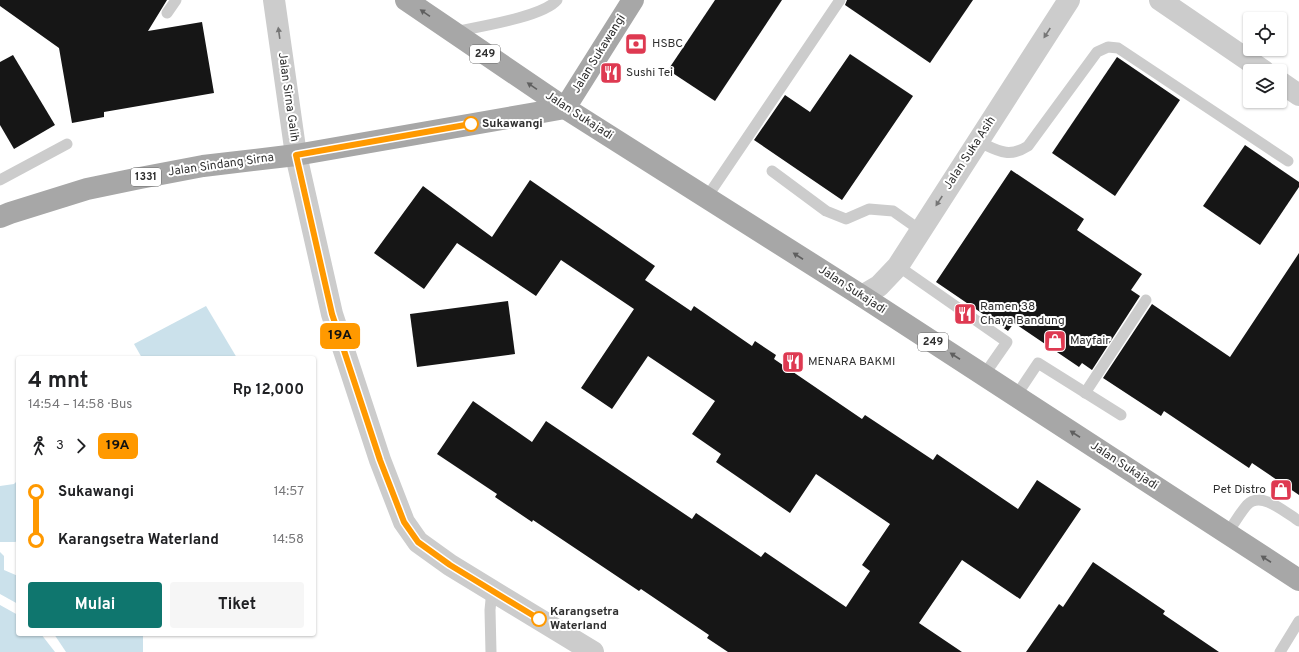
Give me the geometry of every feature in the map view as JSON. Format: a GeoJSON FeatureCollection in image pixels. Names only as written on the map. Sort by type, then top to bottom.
{"type":"FeatureCollection","features":[{"type":"Feature","properties":{"kind":"main road","name":"Jalan Sukajadi"},"geometry":{"type":"LineString","coordinates":[[406,0],[565,108],[862,296],[1299,580]]}},
{"type":"Feature","properties":{"kind":"main road","name":"Jalan Sukawangi"},"geometry":{"type":"LineString","coordinates":[[565,108],[633,0]]}},
{"type":"Feature","properties":{"kind":"main road","name":"Jalan Sindang Sirna"},"geometry":{"type":"LineString","coordinates":[[0,217],[87,189],[140,178],[203,166],[296,155],[565,108]]}},
{"type":"Feature","properties":{"kind":"street","name":"Jalan Sirna Galih"},"geometry":{"type":"LineString","coordinates":[[274,0],[296,155],[332,314],[380,460],[404,522],[418,542],[492,590],[593,652]]}},
{"type":"Feature","properties":{"kind":"street","name":"Jalan Suka Asih"},"geometry":{"type":"LineString","coordinates":[[862,296],[879,286],[898,266],[1068,0]]}},
{"type":"Feature","properties":{"kind":"street"},"geometry":{"type":"LineString","coordinates":[[1160,0],[1254,64]]}},
{"type":"Feature","properties":{"kind":"street"},"geometry":{"type":"LineString","coordinates":[[1287,87],[1299,95]]}},
{"type":"Feature","properties":{"kind":"lane"},"geometry":{"type":"LineString","coordinates":[[167,12],[176,0]]}},
{"type":"Feature","properties":{"kind":"lane"},"geometry":{"type":"LineString","coordinates":[[453,32],[538,12],[552,5],[557,0]]}},
{"type":"Feature","properties":{"kind":"lane"},"geometry":{"type":"LineString","coordinates":[[707,197],[840,0]]}},
{"type":"Feature","properties":{"kind":"lane"},"geometry":{"type":"LineString","coordinates":[[977,141],[1006,153],[1018,152],[1028,146],[1097,52],[1108,47],[1118,48],[1288,161]]}},
{"type":"Feature","properties":{"kind":"lane"},"geometry":{"type":"LineString","coordinates":[[0,180],[66,144]]}},
{"type":"Feature","properties":{"kind":"lane"},"geometry":{"type":"LineString","coordinates":[[772,171],[826,211],[846,219],[869,209],[893,211],[920,230]]}},
{"type":"Feature","properties":{"kind":"lane"},"geometry":{"type":"LineString","coordinates":[[898,266],[1007,342],[984,375]]}},
{"type":"Feature","properties":{"kind":"lane"},"geometry":{"type":"LineString","coordinates":[[1085,393],[1146,300]]}},
{"type":"Feature","properties":{"kind":"lane"},"geometry":{"type":"LineString","coordinates":[[1016,396],[1038,363],[1121,416]]}},
{"type":"Feature","properties":{"kind":"lane"},"geometry":{"type":"LineString","coordinates":[[1227,533],[1248,504],[1258,500],[1265,500],[1299,521]]}},
{"type":"Feature","properties":{"kind":"lane"},"geometry":{"type":"LineString","coordinates":[[491,652],[490,610],[492,590]]}},
{"type":"Feature","properties":{"kind":"lane"},"geometry":{"type":"LineString","coordinates":[[1280,652],[1299,622]]}},
{"type":"Feature","properties":{"kind":"water"},"geometry":{"type":"Polygon","coordinates":[[[206,306],[236,356],[141,356],[134,344],[206,306]]]}},
{"type":"Feature","properties":{"kind":"water"},"geometry":{"type":"Polygon","coordinates":[[[16,482],[16,542],[0,542],[0,486],[14,484],[16,482]]]}},
{"type":"Feature","properties":{"kind":"water"},"geometry":{"type":"Polygon","coordinates":[[[0,552],[4,556],[4,570],[16,575],[16,603],[0,594],[0,552]]]}},
{"type":"Feature","properties":{"kind":"water"},"geometry":{"type":"Polygon","coordinates":[[[0,605],[16,614],[16,636],[43,636],[55,652],[0,652],[0,605]]]}},
{"type":"Feature","properties":{"kind":"water"},"geometry":{"type":"Polygon","coordinates":[[[55,636],[143,636],[143,652],[66,652],[55,636]]]}},
{"type":"Feature","properties":{"kind":"building"},"geometry":{"type":"Polygon","coordinates":[[[0,0],[167,0],[148,31],[202,22],[214,93],[104,112],[104,117],[72,123],[59,48],[0,6],[0,0]]]}},
{"type":"Feature","properties":{"kind":"building"},"geometry":{"type":"Polygon","coordinates":[[[715,0],[782,0],[715,101],[668,70],[715,0]]]}},
{"type":"Feature","properties":{"kind":"building"},"geometry":{"type":"Polygon","coordinates":[[[847,0],[973,0],[930,63],[845,5],[847,0]]]}},
{"type":"Feature","properties":{"kind":"building"},"geometry":{"type":"Polygon","coordinates":[[[850,54],[913,96],[842,200],[754,140],[785,95],[810,112],[850,54]]]}},
{"type":"Feature","properties":{"kind":"building"},"geometry":{"type":"Polygon","coordinates":[[[13,55],[55,125],[14,149],[0,125],[0,62],[13,55]]]}},
{"type":"Feature","properties":{"kind":"building"},"geometry":{"type":"Polygon","coordinates":[[[1117,57],[1180,100],[1115,196],[1052,153],[1117,57]]]}},
{"type":"Feature","properties":{"kind":"building"},"geometry":{"type":"Polygon","coordinates":[[[1245,145],[1299,182],[1299,187],[1260,245],[1203,206],[1245,145]]]}},
{"type":"Feature","properties":{"kind":"building"},"geometry":{"type":"Polygon","coordinates":[[[1011,170],[1084,219],[1077,230],[1142,274],[1131,290],[1140,296],[1092,370],[1082,363],[1079,367],[1014,323],[1008,331],[936,282],[1011,170]]]}},
{"type":"Feature","properties":{"kind":"building"},"geometry":{"type":"Polygon","coordinates":[[[530,180],[655,266],[645,280],[691,311],[694,306],[752,346],[755,341],[776,355],[774,359],[862,419],[865,415],[933,460],[937,454],[1018,509],[1037,480],[1081,509],[1020,599],[962,560],[919,623],[962,652],[728,652],[707,638],[709,635],[641,589],[639,591],[533,520],[532,522],[495,497],[497,494],[437,454],[473,401],[532,442],[546,421],[692,519],[696,513],[761,557],[765,552],[846,607],[870,571],[862,565],[890,524],[816,474],[790,513],[716,462],[721,454],[692,434],[715,401],[648,356],[612,409],[581,388],[634,309],[561,260],[536,296],[457,243],[424,289],[374,253],[423,186],[492,237],[530,180]]]}},
{"type":"Feature","properties":{"kind":"building"},"geometry":{"type":"Polygon","coordinates":[[[1299,253],[1299,495],[1252,463],[1249,468],[1164,411],[1161,416],[1103,378],[1152,304],[1230,357],[1299,253]]]}},
{"type":"Feature","properties":{"kind":"building"},"geometry":{"type":"Polygon","coordinates":[[[508,301],[515,354],[417,367],[410,314],[508,301]]]}},
{"type":"Feature","properties":{"kind":"building"},"geometry":{"type":"Polygon","coordinates":[[[1093,562],[1165,611],[1163,614],[1219,652],[1026,652],[1059,604],[1063,607],[1093,562]]]}},
{"type":"Feature","properties":{"kind":"bus line","name":"19A"},"geometry":{"type":"LineString","coordinates":[[471,124],[296,155],[332,314],[380,460],[404,522],[418,542],[450,565],[539,619]]}},
{"type":"Feature","properties":{"kind":"place","name":"HSBC"},"geometry":{"type":"Point","coordinates":[636,44]}},
{"type":"Feature","properties":{"kind":"place","name":"Sushi Tei"},"geometry":{"type":"Point","coordinates":[611,73]}},
{"type":"Feature","properties":{"kind":"place","name":"Sukawangi"},"geometry":{"type":"Point","coordinates":[471,124]}},
{"type":"Feature","properties":{"kind":"place","name":"Ramen 38 Chaya Bandung"},"geometry":{"type":"Point","coordinates":[965,314]}},
{"type":"Feature","properties":{"kind":"place","name":"Mayfair"},"geometry":{"type":"Point","coordinates":[1055,341]}},
{"type":"Feature","properties":{"kind":"place","name":"MENARA BAKMI"},"geometry":{"type":"Point","coordinates":[793,362]}},
{"type":"Feature","properties":{"kind":"place","name":"Pet Distro"},"geometry":{"type":"Point","coordinates":[1281,490]}},
{"type":"Feature","properties":{"kind":"place","name":"Karangsetra Waterland"},"geometry":{"type":"Point","coordinates":[539,619]}}]}
